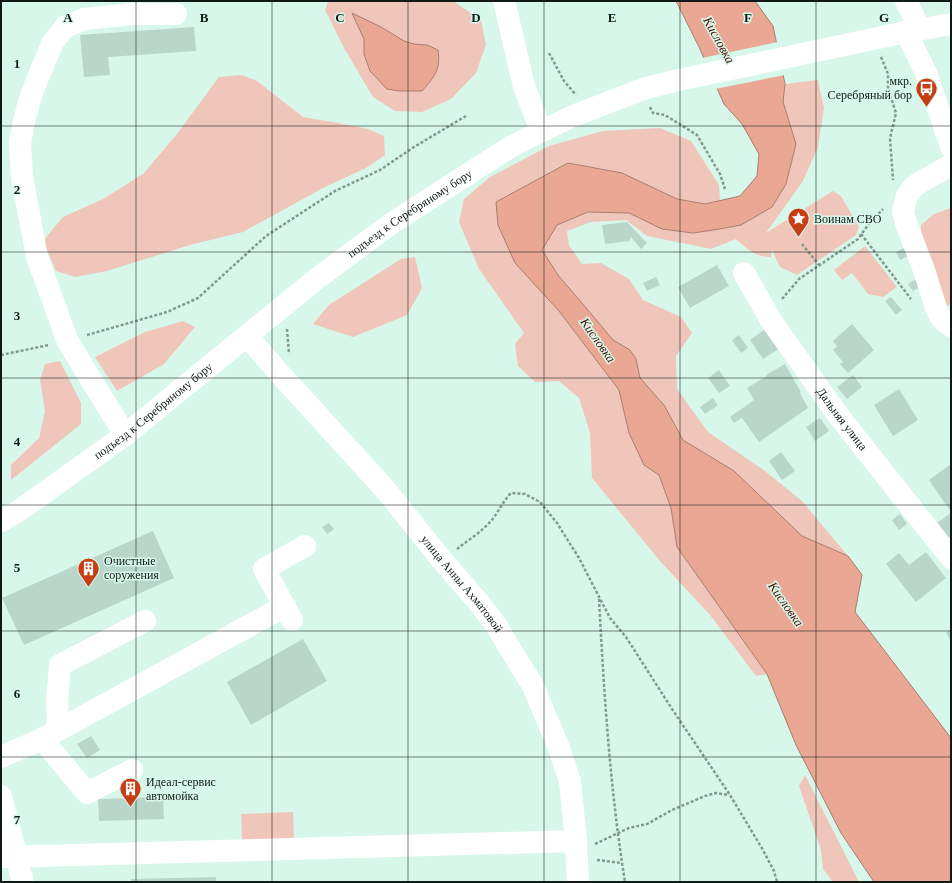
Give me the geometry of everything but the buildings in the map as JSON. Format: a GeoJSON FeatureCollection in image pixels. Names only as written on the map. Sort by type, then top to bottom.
{"type":"FeatureCollection","features":[{"type":"Feature","properties":{"kind":"street"},"geometry":{"type":"LineString","coordinates":[[504,1],[524,86],[542,131]]}},
{"type":"Feature","properties":{"kind":"street"},"geometry":{"type":"LineString","coordinates":[[906,1],[913,31],[936,107],[951,147]]}},
{"type":"Feature","properties":{"kind":"street"},"geometry":{"type":"LineString","coordinates":[[125,435],[68,342],[37,257],[22,177],[20,144],[30,99],[53,42],[65,27],[84,19],[133,14],[176,14]]}},
{"type":"Feature","properties":{"kind":"street","name":"подъезд к Серебряному бору"},"geometry":{"type":"LineString","coordinates":[[1,521],[20,510],[125,435],[319,277],[392,223],[512,146],[573,116],[643,89],[814,51],[881,46],[913,31],[951,24]]}},
{"type":"Feature","properties":{"kind":"street"},"geometry":{"type":"LineString","coordinates":[[951,164],[914,186],[906,198],[903,212],[936,308],[945,322],[951,326]]}},
{"type":"Feature","properties":{"kind":"street","name":"Дальняя улица"},"geometry":{"type":"LineString","coordinates":[[744,273],[772,322],[838,415],[951,558]]}},
{"type":"Feature","properties":{"kind":"street","name":"улица Анны Ахматовой"},"geometry":{"type":"LineString","coordinates":[[247,336],[384,488],[442,560],[480,604],[496,625],[533,686],[559,748],[570,782],[577,851],[578,882]]}},
{"type":"Feature","properties":{"kind":"street"},"geometry":{"type":"LineString","coordinates":[[1,757],[50,735],[289,613],[264,569],[305,546]]}},
{"type":"Feature","properties":{"kind":"street"},"geometry":{"type":"LineString","coordinates":[[132,770],[87,793],[50,735],[57,702],[60,664],[145,620]]}},
{"type":"Feature","properties":{"kind":"street"},"geometry":{"type":"LineString","coordinates":[[1,796],[9,857],[23,882]]}},
{"type":"Feature","properties":{"kind":"street"},"geometry":{"type":"LineString","coordinates":[[9,857],[577,851]]}},
{"type":"Feature","properties":{"kind":"path"},"geometry":{"type":"LineString","coordinates":[[881,46],[888,74],[888,89],[896,113],[890,138],[894,186]]}},
{"type":"Feature","properties":{"kind":"path"},"geometry":{"type":"LineString","coordinates":[[549,53],[564,81],[577,97]]}},
{"type":"Feature","properties":{"kind":"path"},"geometry":{"type":"LineString","coordinates":[[653,113],[666,115],[697,135],[720,174],[725,189]]}},
{"type":"Feature","properties":{"kind":"path"},"geometry":{"type":"LineString","coordinates":[[1,355],[68,342],[101,330],[166,312],[198,298],[266,236],[335,191],[380,170],[414,147],[466,116]]}},
{"type":"Feature","properties":{"kind":"path"},"geometry":{"type":"LineString","coordinates":[[772,322],[782,298],[799,279],[858,239],[868,225]]}},
{"type":"Feature","properties":{"kind":"path"},"geometry":{"type":"LineString","coordinates":[[861,234],[914,302]]}},
{"type":"Feature","properties":{"kind":"path"},"geometry":{"type":"LineString","coordinates":[[802,244],[819,265]]}},
{"type":"Feature","properties":{"kind":"path"},"geometry":{"type":"LineString","coordinates":[[442,560],[489,524],[505,499],[511,494],[525,494],[540,502],[557,523],[579,558],[610,618],[626,637],[730,795],[763,850],[774,871],[777,882]]}},
{"type":"Feature","properties":{"kind":"path"},"geometry":{"type":"LineString","coordinates":[[599,597],[604,694],[618,833],[625,882]]}},
{"type":"Feature","properties":{"kind":"path"},"geometry":{"type":"LineString","coordinates":[[577,851],[618,833],[647,824],[672,810],[705,796],[716,793],[730,795]]}},
{"type":"Feature","properties":{"kind":"path"},"geometry":{"type":"LineString","coordinates":[[577,851],[622,863]]}},
{"type":"Feature","properties":{"kind":"shaded area"},"geometry":{"type":"Polygon","coordinates":[[[328,1],[453,1],[481,20],[486,45],[476,73],[451,99],[422,112],[395,111],[373,97],[344,48],[325,10],[328,1]]]}},
{"type":"Feature","properties":{"kind":"shaded area"},"geometry":{"type":"Polygon","coordinates":[[[242,75],[257,81],[303,117],[368,129],[384,136],[385,155],[366,168],[323,188],[243,232],[190,245],[107,271],[75,277],[56,271],[43,241],[63,217],[103,199],[143,174],[177,134],[219,77],[242,75]]]}},
{"type":"Feature","properties":{"kind":"shaded area"},"geometry":{"type":"Polygon","coordinates":[[[818,80],[824,108],[818,147],[803,181],[766,233],[833,191],[841,196],[859,227],[856,235],[797,275],[780,267],[772,250],[771,257],[760,256],[752,252],[736,239],[711,249],[647,236],[626,220],[591,222],[567,231],[569,245],[582,264],[601,263],[629,279],[643,300],[681,317],[692,333],[676,356],[677,389],[708,432],[765,471],[802,501],[848,556],[802,536],[734,471],[683,440],[664,405],[640,378],[636,359],[630,350],[613,340],[558,275],[542,250],[557,225],[588,212],[629,213],[662,229],[741,225],[771,207],[786,184],[796,144],[783,102],[785,84],[818,80]]]}},
{"type":"Feature","properties":{"kind":"shaded area"},"geometry":{"type":"Polygon","coordinates":[[[660,128],[691,141],[719,185],[720,201],[705,204],[677,199],[622,173],[568,163],[496,202],[515,263],[559,311],[619,390],[629,433],[644,465],[659,475],[671,508],[677,547],[767,674],[756,676],[710,615],[660,561],[592,478],[590,433],[579,398],[559,381],[535,382],[518,366],[515,344],[524,333],[479,269],[459,222],[464,199],[490,177],[549,146],[603,131],[660,128]]]}},
{"type":"Feature","properties":{"kind":"shaded area"},"geometry":{"type":"Polygon","coordinates":[[[951,208],[951,303],[945,309],[921,242],[921,225],[934,214],[951,208]]]}},
{"type":"Feature","properties":{"kind":"shaded area"},"geometry":{"type":"Polygon","coordinates":[[[865,246],[897,287],[883,297],[868,294],[852,273],[842,280],[834,270],[865,246]]]}},
{"type":"Feature","properties":{"kind":"shaded area"},"geometry":{"type":"Polygon","coordinates":[[[415,257],[422,288],[407,315],[353,337],[313,324],[329,305],[401,259],[415,257]]]}},
{"type":"Feature","properties":{"kind":"shaded area"},"geometry":{"type":"Polygon","coordinates":[[[183,321],[195,327],[164,364],[117,391],[95,357],[145,332],[183,321]]]}},
{"type":"Feature","properties":{"kind":"shaded area"},"geometry":{"type":"Polygon","coordinates":[[[60,361],[81,403],[81,424],[11,480],[11,465],[39,438],[45,411],[40,380],[45,364],[60,361]]]}},
{"type":"Feature","properties":{"kind":"shaded area"},"geometry":{"type":"Polygon","coordinates":[[[805,775],[859,882],[833,882],[823,869],[821,850],[799,786],[805,775]]]}},
{"type":"Feature","properties":{"kind":"shaded area"},"geometry":{"type":"Polygon","coordinates":[[[293,812],[294,839],[242,841],[241,814],[293,812]]]}},
{"type":"Feature","properties":{"kind":"water","name":"Кисловка"},"geometry":{"type":"Polygon","coordinates":[[[676,1],[755,1],[773,26],[785,84],[783,102],[796,144],[786,184],[772,207],[741,225],[693,233],[662,229],[629,213],[588,212],[557,225],[542,250],[558,275],[613,340],[630,350],[636,359],[640,378],[664,405],[683,440],[734,471],[802,536],[848,556],[862,575],[855,612],[951,738],[951,882],[874,882],[841,833],[796,745],[767,674],[677,547],[671,508],[659,475],[644,465],[629,433],[619,390],[559,311],[515,263],[498,225],[496,202],[568,163],[622,173],[677,199],[705,204],[740,196],[757,176],[759,154],[742,124],[724,104],[699,47],[676,1]]]}},
{"type":"Feature","properties":{"kind":"water"},"geometry":{"type":"Polygon","coordinates":[[[352,13],[381,27],[404,41],[414,44],[427,45],[438,50],[439,57],[436,73],[422,91],[400,91],[387,89],[370,71],[364,54],[364,39],[352,13]]]}},
{"type":"Feature","properties":{"kind":"pier"},"geometry":{"type":"Polygon","coordinates":[[[778,42],[785,75],[715,89],[702,58],[778,42]]]}},
{"type":"Feature","properties":{"kind":"place","name":"мкр. Серебряный бор"},"geometry":{"type":"Point","coordinates":[927,108]}},
{"type":"Feature","properties":{"kind":"place","name":"Воинам СВО"},"geometry":{"type":"Point","coordinates":[799,238]}},
{"type":"Feature","properties":{"kind":"place","name":"Очистные соружения"},"geometry":{"type":"Point","coordinates":[88,588]}},
{"type":"Feature","properties":{"kind":"place","name":"Идеал-сервис автомойка"},"geometry":{"type":"Point","coordinates":[131,808]}}]}
